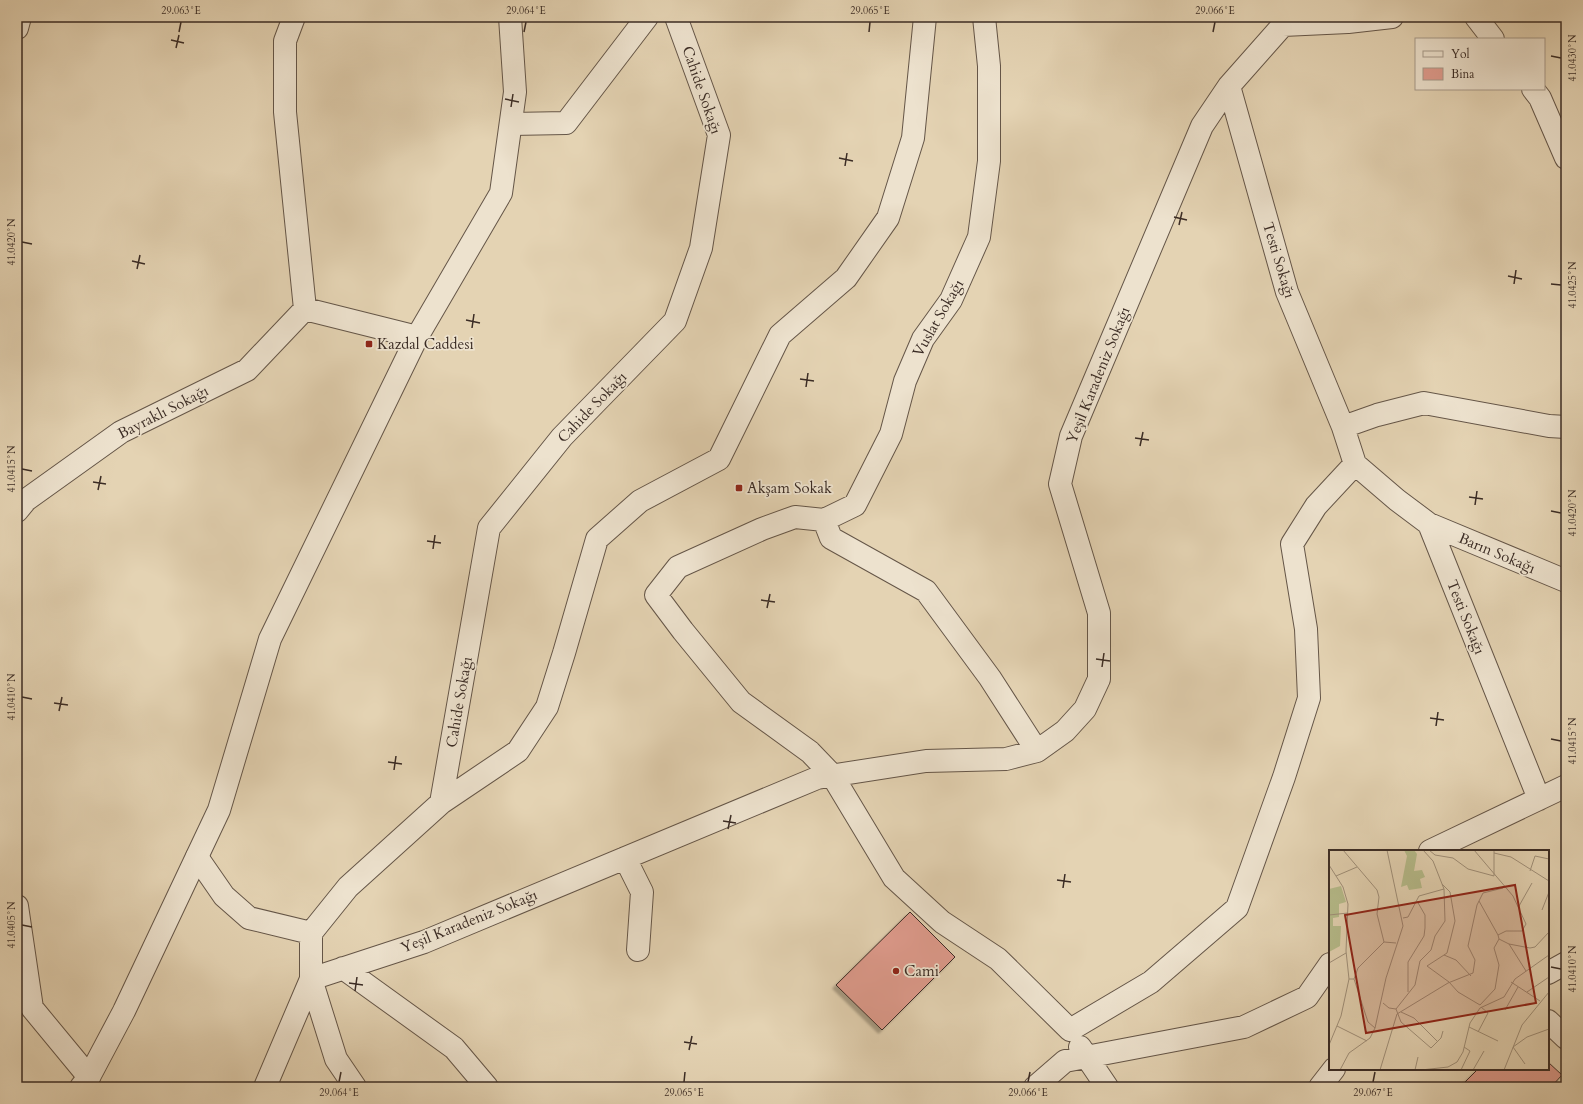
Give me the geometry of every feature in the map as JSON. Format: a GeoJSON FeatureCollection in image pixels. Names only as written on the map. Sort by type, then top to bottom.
{"type":"FeatureCollection","features":[{"type":"Feature","properties":{"kind":"street"},"geometry":{"type":"LineString","coordinates":[[17,28],[20,17]]}},
{"type":"Feature","properties":{"kind":"street"},"geometry":{"type":"LineString","coordinates":[[294,17],[285,41],[285,112],[305,310],[417,337]]}},
{"type":"Feature","properties":{"kind":"street"},"geometry":{"type":"LineString","coordinates":[[17,906],[32,1008],[85,1082],[124,1011],[219,810],[270,639],[417,337],[501,193],[515,92],[510,17]]}},
{"type":"Feature","properties":{"kind":"street"},"geometry":{"type":"LineString","coordinates":[[511,124],[566,123],[646,17]]}},
{"type":"Feature","properties":{"kind":"street","name":"Cahide Sokağı"},"geometry":{"type":"LineString","coordinates":[[441,802],[489,528],[562,437],[675,321],[701,248],[720,135],[676,17]]}},
{"type":"Feature","properties":{"kind":"street"},"geometry":{"type":"LineString","coordinates":[[355,1087],[336,1059],[312,979],[311,932],[348,887],[441,802],[518,751],[547,707],[597,539],[640,501],[719,459],[780,335],[846,278],[888,218],[913,138],[925,17]]}},
{"type":"Feature","properties":{"kind":"street","name":"Vuslat Sokağı"},"geometry":{"type":"LineString","coordinates":[[824,520],[855,505],[891,434],[905,381],[923,339],[951,300],[979,237],[989,161],[989,66],[984,17]]}},
{"type":"Feature","properties":{"kind":"street","name":"Yeşil Karadeniz Sokağı"},"geometry":{"type":"LineString","coordinates":[[312,979],[424,942],[816,778],[926,761],[1006,760],[1037,751],[1065,731],[1085,709],[1099,679],[1099,613],[1060,484],[1071,436],[1202,126],[1229,86],[1283,25],[1348,22],[1392,17]]}},
{"type":"Feature","properties":{"kind":"street"},"geometry":{"type":"LineString","coordinates":[[1476,17],[1492,38]]}},
{"type":"Feature","properties":{"kind":"street","name":"Testi Sokağı"},"geometry":{"type":"LineString","coordinates":[[1229,86],[1287,292],[1343,427],[1354,464]]}},
{"type":"Feature","properties":{"kind":"street"},"geometry":{"type":"LineString","coordinates":[[1534,90],[1540,98],[1566,158]]}},
{"type":"Feature","properties":{"kind":"street","name":"Bayraklı Sokağı"},"geometry":{"type":"LineString","coordinates":[[17,511],[26,500],[121,432],[247,370],[305,310]]}},
{"type":"Feature","properties":{"kind":"street"},"geometry":{"type":"LineString","coordinates":[[1343,427],[1377,415],[1424,403],[1549,426],[1566,427]]}},
{"type":"Feature","properties":{"kind":"street"},"geometry":{"type":"LineString","coordinates":[[1070,1030],[1151,982],[1237,908],[1284,777],[1310,698],[1306,629],[1292,544],[1316,506],[1354,464],[1397,500],[1429,524]]}},
{"type":"Feature","properties":{"kind":"street"},"geometry":{"type":"LineString","coordinates":[[1037,751],[990,678],[926,591],[831,538],[824,520],[795,517],[762,528],[678,567],[656,595],[683,631],[741,702],[810,752],[832,775],[894,878],[942,922],[998,959],[1070,1030],[1107,1087]]}},
{"type":"Feature","properties":{"kind":"street","name":"Testi Sokağı"},"geometry":{"type":"LineString","coordinates":[[1429,524],[1538,799]]}},
{"type":"Feature","properties":{"kind":"street","name":"Barın Sokağı"},"geometry":{"type":"LineString","coordinates":[[1429,524],[1566,581]]}},
{"type":"Feature","properties":{"kind":"street"},"geometry":{"type":"LineString","coordinates":[[1432,850],[1566,786]]}},
{"type":"Feature","properties":{"kind":"street"},"geometry":{"type":"LineString","coordinates":[[197,857],[224,896],[249,918],[311,932]]}},
{"type":"Feature","properties":{"kind":"street"},"geometry":{"type":"LineString","coordinates":[[625,858],[642,892],[638,950]]}},
{"type":"Feature","properties":{"kind":"street"},"geometry":{"type":"LineString","coordinates":[[1549,972],[1566,964]]}},
{"type":"Feature","properties":{"kind":"street"},"geometry":{"type":"LineString","coordinates":[[1035,1087],[1065,1062],[1244,1027],[1307,997],[1329,965]]}},
{"type":"Feature","properties":{"kind":"street"},"geometry":{"type":"LineString","coordinates":[[343,968],[454,1048],[487,1087]]}},
{"type":"Feature","properties":{"kind":"street"},"geometry":{"type":"LineString","coordinates":[[265,1087],[312,979]]}},
{"type":"Feature","properties":{"kind":"street"},"geometry":{"type":"LineString","coordinates":[[1549,1022],[1566,1038]]}},
{"type":"Feature","properties":{"kind":"street"},"geometry":{"type":"LineString","coordinates":[[1320,1087],[1333,1070]]}},
{"type":"Feature","properties":{"kind":"building","name":"Cami"},"geometry":{"type":"Polygon","coordinates":[[[910,912],[955,957],[882,1030],[836,985],[910,912]]]}},
{"type":"Feature","properties":{"kind":"building"},"geometry":{"type":"Polygon","coordinates":[[[1549,1063],[1562,1075],[1551,1087],[1460,1087],[1477,1070],[1549,1070],[1549,1063]]]}},
{"type":"Feature","properties":{"kind":"place","name":"Kazdal Caddesi"},"geometry":{"type":"Point","coordinates":[369,344]}},
{"type":"Feature","properties":{"kind":"place","name":"Akşam Sokak"},"geometry":{"type":"Point","coordinates":[739,488]}},
{"type":"Feature","properties":{"kind":"place","name":"Cami"},"geometry":{"type":"Point","coordinates":[896,971]}}]}
